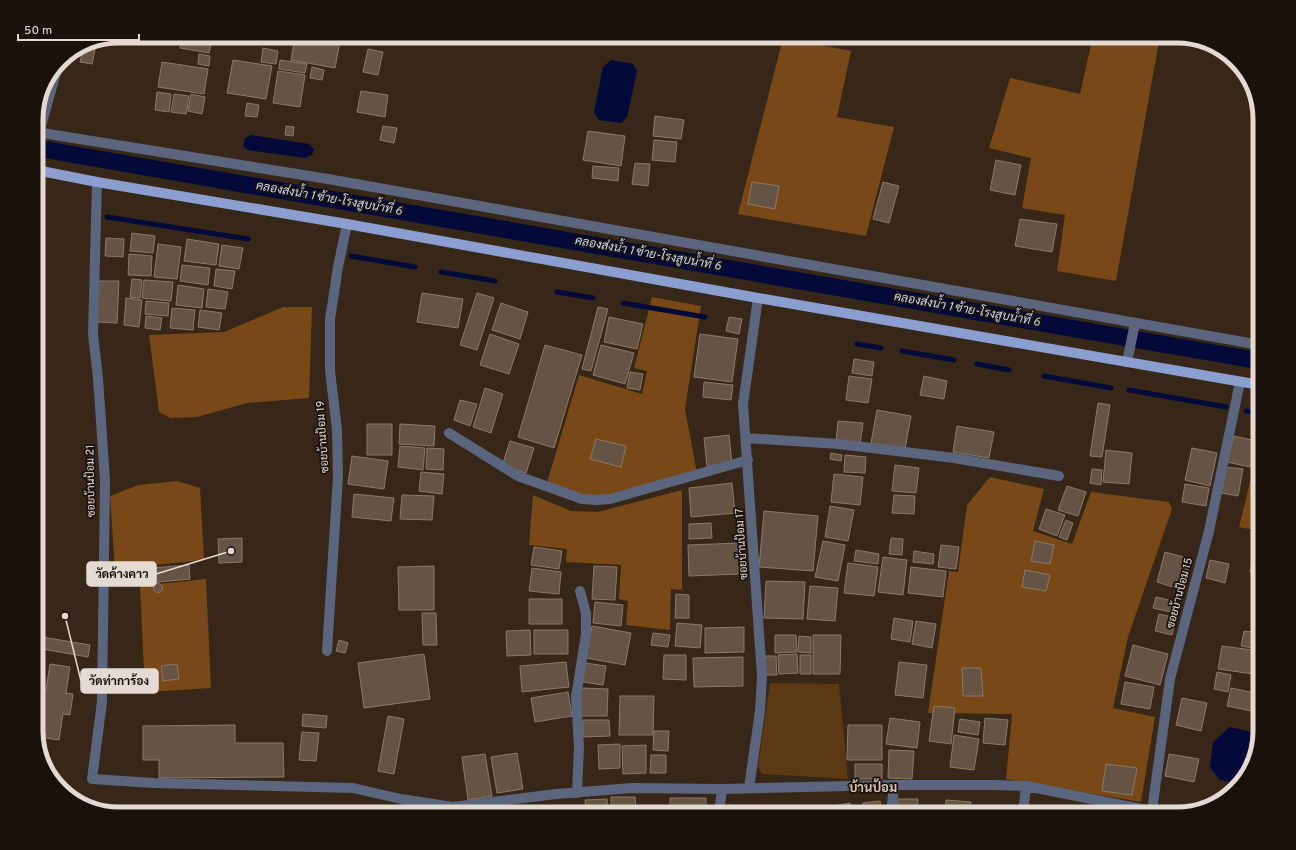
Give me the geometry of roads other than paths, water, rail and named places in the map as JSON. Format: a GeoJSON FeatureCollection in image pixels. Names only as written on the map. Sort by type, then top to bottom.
{"type":"FeatureCollection","features":[{"type":"Feature","properties":{"kind":"main road"},"geometry":{"type":"LineString","coordinates":[[43,171],[1253,384]]}},
{"type":"Feature","properties":{"kind":"street"},"geometry":{"type":"LineString","coordinates":[[43,116],[54,80]]}},
{"type":"Feature","properties":{"kind":"street"},"geometry":{"type":"LineString","coordinates":[[43,134],[328,179],[1134,328],[1253,344]]}},
{"type":"Feature","properties":{"kind":"street","name":"ซอยบ้านป้อม 21"},"geometry":{"type":"LineString","coordinates":[[97,182],[93,334],[98,378],[105,480],[102,702],[92,779],[154,783],[352,788],[401,799],[453,807],[504,801]]}},
{"type":"Feature","properties":{"kind":"street","name":"ซอยบ้านป้อม 19"},"geometry":{"type":"LineString","coordinates":[[327,651],[338,477],[337,430],[330,370],[330,319],[338,267],[347,224]]}},
{"type":"Feature","properties":{"kind":"street","name":"ซอยบ้านป้อม 17"},"geometry":{"type":"LineString","coordinates":[[749,788],[760,711],[762,676],[743,404],[758,298]]}},
{"type":"Feature","properties":{"kind":"street"},"geometry":{"type":"LineString","coordinates":[[1127,362],[1134,328]]}},
{"type":"Feature","properties":{"kind":"street","name":"ซอยบ้านป้อม 15"},"geometry":{"type":"LineString","coordinates":[[1153,807],[1170,679],[1209,531],[1240,382]]}},
{"type":"Feature","properties":{"kind":"street"},"geometry":{"type":"LineString","coordinates":[[449,433],[518,476],[582,499],[610,499],[748,460]]}},
{"type":"Feature","properties":{"kind":"street"},"geometry":{"type":"LineString","coordinates":[[746,438],[839,444],[924,454],[1059,476]]}},
{"type":"Feature","properties":{"kind":"street"},"geometry":{"type":"LineString","coordinates":[[577,793],[579,747],[576,697],[586,634],[586,613],[580,592]]}},
{"type":"Feature","properties":{"kind":"street"},"geometry":{"type":"LineString","coordinates":[[504,807],[504,801],[556,794],[632,788],[722,789],[963,784],[1026,786],[1132,807]]}},
{"type":"Feature","properties":{"kind":"street"},"geometry":{"type":"LineString","coordinates":[[892,807],[894,785]]}},
{"type":"Feature","properties":{"kind":"street"},"geometry":{"type":"LineString","coordinates":[[1024,807],[1026,786]]}},
{"type":"Feature","properties":{"kind":"street"},"geometry":{"type":"LineString","coordinates":[[720,807],[722,789]]}},
{"type":"Feature","properties":{"kind":"waterway","name":"คลองส่งน้ำ 1 ซ้าย-โรงสูบน้ำที่ 6"},"geometry":{"type":"LineString","coordinates":[[43,149],[1253,360]]}},
{"type":"Feature","properties":{"kind":"waterway"},"geometry":{"type":"LineString","coordinates":[[107,217],[248,239]]}},
{"type":"Feature","properties":{"kind":"waterway"},"geometry":{"type":"LineString","coordinates":[[351,256],[415,267]]}},
{"type":"Feature","properties":{"kind":"waterway"},"geometry":{"type":"LineString","coordinates":[[441,272],[495,281]]}},
{"type":"Feature","properties":{"kind":"waterway"},"geometry":{"type":"LineString","coordinates":[[557,292],[593,298]]}},
{"type":"Feature","properties":{"kind":"waterway"},"geometry":{"type":"LineString","coordinates":[[623,303],[705,317]]}},
{"type":"Feature","properties":{"kind":"waterway"},"geometry":{"type":"LineString","coordinates":[[857,344],[881,348]]}},
{"type":"Feature","properties":{"kind":"waterway"},"geometry":{"type":"LineString","coordinates":[[902,351],[954,360]]}},
{"type":"Feature","properties":{"kind":"waterway"},"geometry":{"type":"LineString","coordinates":[[977,364],[1009,370]]}},
{"type":"Feature","properties":{"kind":"waterway"},"geometry":{"type":"LineString","coordinates":[[1044,376],[1111,388]]}},
{"type":"Feature","properties":{"kind":"waterway"},"geometry":{"type":"LineString","coordinates":[[1129,390],[1226,407]]}},
{"type":"Feature","properties":{"kind":"waterway"},"geometry":{"type":"LineString","coordinates":[[1246,411],[1253,412]]}},
{"type":"Feature","properties":{"kind":"place","name":"วัดค้างคาว"},"geometry":{"type":"Point","coordinates":[231,551]}},
{"type":"Feature","properties":{"kind":"place","name":"วัดท่าการ้อง"},"geometry":{"type":"Point","coordinates":[65,616]}},
{"type":"Feature","properties":{"kind":"district","name":"บ้านป้อม"},"geometry":{"type":"Point","coordinates":[873,789]}}]}
